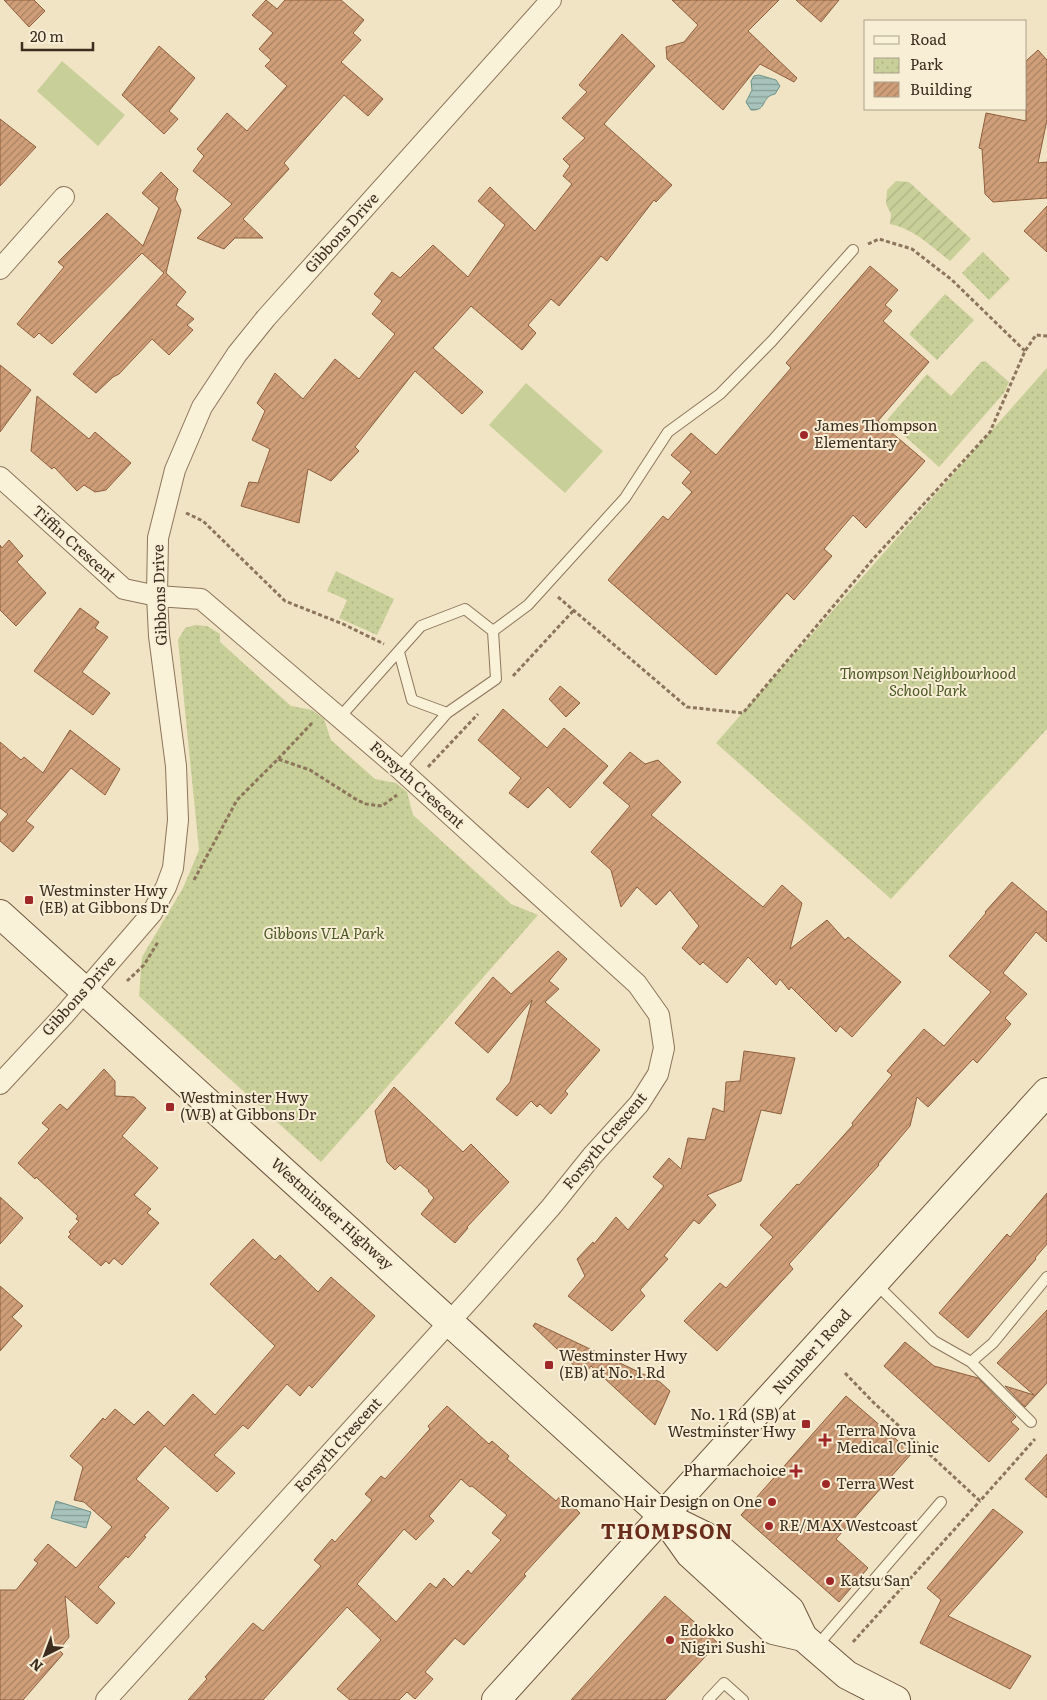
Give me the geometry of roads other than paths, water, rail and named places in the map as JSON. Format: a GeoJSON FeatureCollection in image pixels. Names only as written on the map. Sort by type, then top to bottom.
{"type":"FeatureCollection","features":[{"type":"Feature","properties":{"kind":"main road","name":"Westminster Highway"},"geometry":{"type":"LineString","coordinates":[[0,914],[663,1516],[705,1536],[790,1610],[810,1642],[848,1674],[896,1700]]}},
{"type":"Feature","properties":{"kind":"main road","name":"Number 1 Road"},"geometry":{"type":"LineString","coordinates":[[496,1700],[1047,1092]]}},
{"type":"Feature","properties":{"kind":"street","name":"Gibbons Drive"},"geometry":{"type":"LineString","coordinates":[[0,1084],[152,913],[166,887],[173,868],[178,820],[176,766],[160,636],[157,596],[158,538],[175,470],[202,407],[236,354],[266,318],[551,0]]}},
{"type":"Feature","properties":{"kind":"street"},"geometry":{"type":"LineString","coordinates":[[0,269],[64,198]]}},
{"type":"Feature","properties":{"kind":"street","name":"Tiffin Crescent"},"geometry":{"type":"LineString","coordinates":[[0,477],[124,589],[157,596]]}},
{"type":"Feature","properties":{"kind":"street","name":"Forsyth Crescent"},"geometry":{"type":"LineString","coordinates":[[106,1700],[450,1321],[639,1104],[658,1074],[664,1048],[659,1015],[637,984],[399,768],[201,599],[157,596]]}},
{"type":"Feature","properties":{"kind":"lane"},"geometry":{"type":"LineString","coordinates":[[493,631],[528,605],[625,498],[668,432],[720,394],[772,341],[854,250]]}},
{"type":"Feature","properties":{"kind":"lane"},"geometry":{"type":"LineString","coordinates":[[340,717],[421,626],[464,608],[493,631],[496,679],[447,713],[399,768]]}},
{"type":"Feature","properties":{"kind":"lane"},"geometry":{"type":"LineString","coordinates":[[399,652],[412,700],[447,713]]}},
{"type":"Feature","properties":{"kind":"lane"},"geometry":{"type":"LineString","coordinates":[[972,1362],[993,1343],[1047,1277]]}},
{"type":"Feature","properties":{"kind":"lane"},"geometry":{"type":"LineString","coordinates":[[875,1282],[934,1341],[972,1362],[1032,1422]]}},
{"type":"Feature","properties":{"kind":"lane"},"geometry":{"type":"LineString","coordinates":[[810,1642],[941,1502]]}},
{"type":"Feature","properties":{"kind":"lane"},"geometry":{"type":"LineString","coordinates":[[708,1700],[724,1683],[743,1700]]}},
{"type":"Feature","properties":{"kind":"water"},"geometry":{"type":"Polygon","coordinates":[[[759,75],[776,80],[780,86],[775,94],[767,98],[760,108],[751,110],[746,102],[752,90],[751,81],[754,76],[759,75]]]}},
{"type":"Feature","properties":{"kind":"water"},"geometry":{"type":"Polygon","coordinates":[[[56,1501],[91,1512],[86,1528],[51,1518],[56,1501]]]}},
{"type":"Feature","properties":{"kind":"place","name":"James Thompson Elementary"},"geometry":{"type":"Point","coordinates":[804,435]}},
{"type":"Feature","properties":{"kind":"place","name":"Westminster Hwy (EB) at Gibbons Dr"},"geometry":{"type":"Point","coordinates":[29,900]}},
{"type":"Feature","properties":{"kind":"place","name":"Westminster Hwy (WB) at Gibbons Dr"},"geometry":{"type":"Point","coordinates":[170,1107]}},
{"type":"Feature","properties":{"kind":"place","name":"Westminster Hwy (EB) at No. 1 Rd"},"geometry":{"type":"Point","coordinates":[549,1365]}},
{"type":"Feature","properties":{"kind":"place","name":"No. 1 Rd (SB) at Westminster Hwy"},"geometry":{"type":"Point","coordinates":[806,1424]}},
{"type":"Feature","properties":{"kind":"place","name":"Terra Nova Medical Clinic"},"geometry":{"type":"Point","coordinates":[825,1440]}},
{"type":"Feature","properties":{"kind":"place","name":"Pharmachoice"},"geometry":{"type":"Point","coordinates":[796,1471]}},
{"type":"Feature","properties":{"kind":"place","name":"Terra West"},"geometry":{"type":"Point","coordinates":[826,1484]}},
{"type":"Feature","properties":{"kind":"place","name":"Romano Hair Design on One"},"geometry":{"type":"Point","coordinates":[772,1502]}},
{"type":"Feature","properties":{"kind":"place","name":"RE/MAX Westcoast"},"geometry":{"type":"Point","coordinates":[769,1526]}},
{"type":"Feature","properties":{"kind":"place","name":"Katsu San"},"geometry":{"type":"Point","coordinates":[830,1581]}},
{"type":"Feature","properties":{"kind":"place","name":"Edokko Nigiri Sushi"},"geometry":{"type":"Point","coordinates":[670,1640]}},
{"type":"Feature","properties":{"kind":"district","name":"THOMPSON"},"geometry":{"type":"Point","coordinates":[667,1532]}},
{"type":"Feature","properties":{"kind":"park label","name":"Thompson Neighbourhood School Park"},"geometry":{"type":"Point","coordinates":[928,682]}},
{"type":"Feature","properties":{"kind":"park label","name":"Gibbons VLA Park"},"geometry":{"type":"Point","coordinates":[324,934]}}]}
